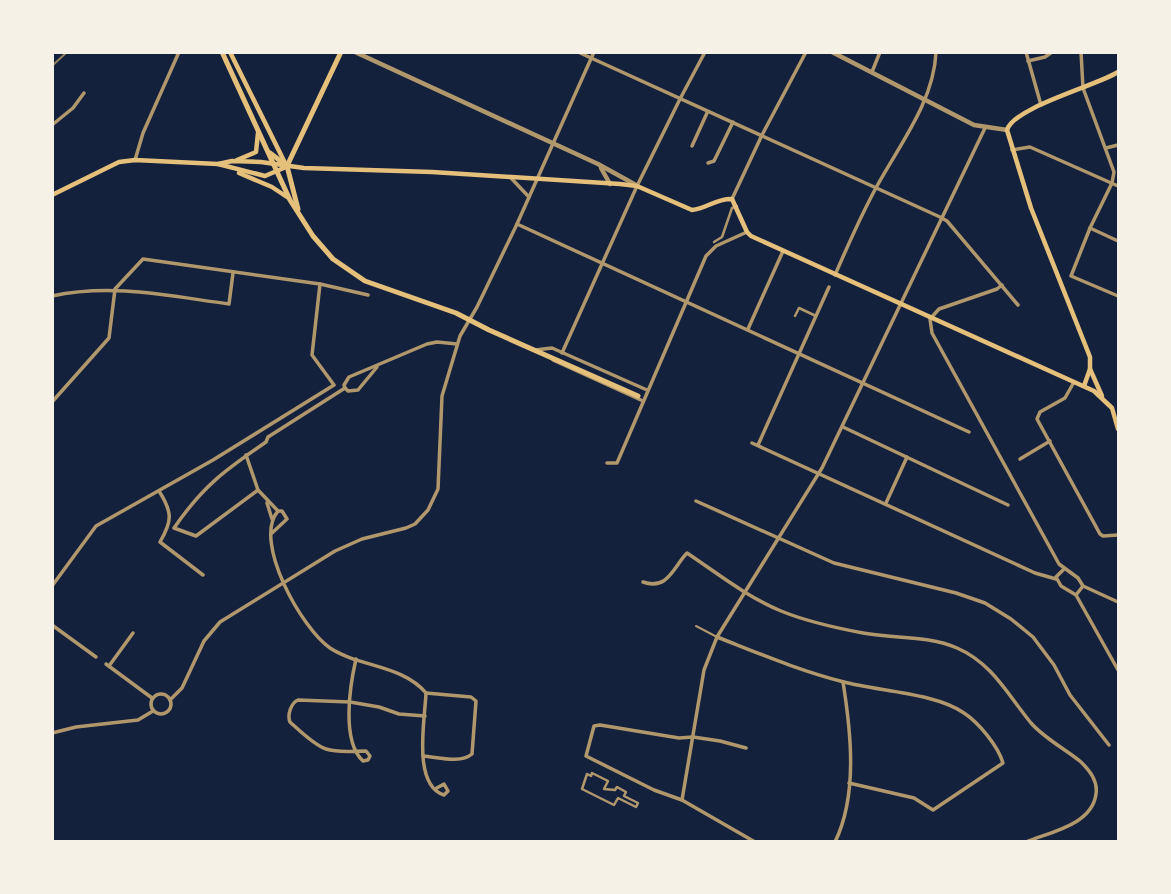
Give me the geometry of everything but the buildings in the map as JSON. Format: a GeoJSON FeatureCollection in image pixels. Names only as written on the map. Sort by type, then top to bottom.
{"type":"FeatureCollection","features":[{"type":"Feature","properties":{"kind":"main road"},"geometry":{"type":"LineString","coordinates":[[222,52],[290,200]]}},
{"type":"Feature","properties":{"kind":"main road"},"geometry":{"type":"LineString","coordinates":[[230,52],[287,166],[299,212]]}},
{"type":"Feature","properties":{"kind":"main road"},"geometry":{"type":"LineString","coordinates":[[232,169],[265,176],[287,166],[341,52]]}},
{"type":"Feature","properties":{"kind":"main road"},"geometry":{"type":"LineString","coordinates":[[1084,386],[1090,369],[1090,357],[1034,217],[1007,130],[1012,121],[1041,105],[1118,72]]}},
{"type":"Feature","properties":{"kind":"main road"},"geometry":{"type":"LineString","coordinates":[[260,134],[266,137],[270,132]]}},
{"type":"Feature","properties":{"kind":"main road"},"geometry":{"type":"LineString","coordinates":[[52,195],[118,162],[135,160],[218,164],[232,161],[256,152],[260,134]]}},
{"type":"Feature","properties":{"kind":"main road"},"geometry":{"type":"LineString","coordinates":[[268,151],[287,166]]}},
{"type":"Feature","properties":{"kind":"main road"},"geometry":{"type":"LineString","coordinates":[[232,161],[637,186],[692,210],[732,200],[747,232],[930,319],[1084,386],[1115,407],[1118,429]]}},
{"type":"Feature","properties":{"kind":"main road"},"geometry":{"type":"LineString","coordinates":[[218,164],[283,193],[322,248],[347,271],[365,281],[456,313],[641,398]]}},
{"type":"Feature","properties":{"kind":"main road"},"geometry":{"type":"LineString","coordinates":[[1090,369],[1102,397]]}},
{"type":"Feature","properties":{"kind":"street"},"geometry":{"type":"LineString","coordinates":[[135,160],[142,133],[179,52]]}},
{"type":"Feature","properties":{"kind":"street"},"geometry":{"type":"LineString","coordinates":[[355,52],[554,143],[637,186]]}},
{"type":"Feature","properties":{"kind":"street"},"geometry":{"type":"LineString","coordinates":[[578,52],[942,218],[1018,305]]}},
{"type":"Feature","properties":{"kind":"street"},"geometry":{"type":"LineString","coordinates":[[152,698],[150,705],[153,711],[160,715],[167,713],[170,700],[182,688],[204,641],[215,626],[344,546],[407,528],[415,524],[428,510],[438,489],[442,396],[457,344],[517,224],[594,52]]}},
{"type":"Feature","properties":{"kind":"street"},"geometry":{"type":"LineString","coordinates":[[562,353],[637,186],[705,54],[699,52]]}},
{"type":"Feature","properties":{"kind":"street"},"geometry":{"type":"LineString","coordinates":[[732,200],[762,135],[806,52]]}},
{"type":"Feature","properties":{"kind":"street"},"geometry":{"type":"LineString","coordinates":[[832,52],[925,101],[985,128],[1007,130]]}},
{"type":"Feature","properties":{"kind":"street"},"geometry":{"type":"LineString","coordinates":[[871,74],[880,52]]}},
{"type":"Feature","properties":{"kind":"street"},"geometry":{"type":"LineString","coordinates":[[835,275],[876,188],[925,101],[935,73],[936,52]]}},
{"type":"Feature","properties":{"kind":"street"},"geometry":{"type":"LineString","coordinates":[[1026,52],[1041,105]]}},
{"type":"Feature","properties":{"kind":"street"},"geometry":{"type":"LineString","coordinates":[[1028,61],[1045,57],[1052,52]]}},
{"type":"Feature","properties":{"kind":"street"},"geometry":{"type":"LineString","coordinates":[[1081,52],[1083,88],[1114,172],[1112,183],[1090,228],[1072,276],[1118,296]]}},
{"type":"Feature","properties":{"kind":"street"},"geometry":{"type":"LineString","coordinates":[[52,125],[73,108],[84,93]]}},
{"type":"Feature","properties":{"kind":"street"},"geometry":{"type":"LineString","coordinates":[[692,146],[707,112]]}},
{"type":"Feature","properties":{"kind":"street"},"geometry":{"type":"LineString","coordinates":[[708,163],[714,161],[733,122]]}},
{"type":"Feature","properties":{"kind":"street"},"geometry":{"type":"LineString","coordinates":[[682,800],[704,670],[717,637],[818,474],[864,384],[985,128]]}},
{"type":"Feature","properties":{"kind":"street"},"geometry":{"type":"LineString","coordinates":[[1106,148],[1118,145]]}},
{"type":"Feature","properties":{"kind":"street"},"geometry":{"type":"LineString","coordinates":[[1012,150],[1030,148],[1118,186]]}},
{"type":"Feature","properties":{"kind":"street"},"geometry":{"type":"LineString","coordinates":[[598,164],[610,184]]}},
{"type":"Feature","properties":{"kind":"street"},"geometry":{"type":"LineString","coordinates":[[511,178],[529,197]]}},
{"type":"Feature","properties":{"kind":"street"},"geometry":{"type":"LineString","coordinates":[[714,242],[722,233],[732,208],[737,206]]}},
{"type":"Feature","properties":{"kind":"street"},"geometry":{"type":"LineString","coordinates":[[517,224],[969,432]]}},
{"type":"Feature","properties":{"kind":"street"},"geometry":{"type":"LineString","coordinates":[[1090,228],[1118,241]]}},
{"type":"Feature","properties":{"kind":"street"},"geometry":{"type":"LineString","coordinates":[[607,463],[617,463],[641,398],[706,257],[712,248],[747,232]]}},
{"type":"Feature","properties":{"kind":"street"},"geometry":{"type":"LineString","coordinates":[[748,329],[783,251]]}},
{"type":"Feature","properties":{"kind":"street"},"geometry":{"type":"LineString","coordinates":[[52,402],[110,338],[115,289],[143,259],[320,284],[368,295]]}},
{"type":"Feature","properties":{"kind":"street"},"geometry":{"type":"LineString","coordinates":[[52,296],[115,289],[229,304],[233,273]]}},
{"type":"Feature","properties":{"kind":"street"},"geometry":{"type":"LineString","coordinates":[[52,586],[96,526],[334,385],[312,355],[320,284]]}},
{"type":"Feature","properties":{"kind":"street"},"geometry":{"type":"LineString","coordinates":[[1002,285],[939,309],[930,319],[932,333],[1055,558],[1064,569],[1073,573],[1083,586],[1118,602]]}},
{"type":"Feature","properties":{"kind":"street"},"geometry":{"type":"LineString","coordinates":[[758,445],[829,287]]}},
{"type":"Feature","properties":{"kind":"street"},"geometry":{"type":"LineString","coordinates":[[795,316],[799,308],[816,316]]}},
{"type":"Feature","properties":{"kind":"street"},"geometry":{"type":"LineString","coordinates":[[345,388],[349,377],[369,367],[437,342],[457,344]]}},
{"type":"Feature","properties":{"kind":"street"},"geometry":{"type":"LineString","coordinates":[[535,350],[552,348],[647,390]]}},
{"type":"Feature","properties":{"kind":"street"},"geometry":{"type":"LineString","coordinates":[[345,388],[348,391],[358,390],[379,365]]}},
{"type":"Feature","properties":{"kind":"street"},"geometry":{"type":"LineString","coordinates":[[1074,382],[1065,398],[1037,416],[1100,534],[1118,535]]}},
{"type":"Feature","properties":{"kind":"street"},"geometry":{"type":"LineString","coordinates":[[258,490],[196,536],[174,528],[209,483],[266,442],[268,437],[345,388]]}},
{"type":"Feature","properties":{"kind":"street"},"geometry":{"type":"LineString","coordinates":[[843,426],[1008,505]]}},
{"type":"Feature","properties":{"kind":"street"},"geometry":{"type":"LineString","coordinates":[[1020,459],[1050,442]]}},
{"type":"Feature","properties":{"kind":"street"},"geometry":{"type":"LineString","coordinates":[[752,443],[1035,573],[1056,579],[1061,586],[1076,595],[1118,670]]}},
{"type":"Feature","properties":{"kind":"street"},"geometry":{"type":"LineString","coordinates":[[246,455],[258,490],[266,501],[286,514],[287,519],[272,533]]}},
{"type":"Feature","properties":{"kind":"street"},"geometry":{"type":"LineString","coordinates":[[886,503],[907,457]]}},
{"type":"Feature","properties":{"kind":"street"},"geometry":{"type":"LineString","coordinates":[[159,491],[166,501],[170,520],[160,542],[202,575]]}},
{"type":"Feature","properties":{"kind":"street"},"geometry":{"type":"LineString","coordinates":[[266,501],[272,519],[272,554],[283,582],[320,640],[335,651],[406,677],[426,693],[471,697],[476,701],[472,754],[464,759],[423,756]]}},
{"type":"Feature","properties":{"kind":"street"},"geometry":{"type":"LineString","coordinates":[[696,501],[834,564],[956,593],[985,603],[1033,637],[1054,665],[1070,695],[1109,745]]}},
{"type":"Feature","properties":{"kind":"street"},"geometry":{"type":"LineString","coordinates":[[272,519],[278,511]]}},
{"type":"Feature","properties":{"kind":"street"},"geometry":{"type":"LineString","coordinates":[[643,582],[655,583],[671,576],[687,553],[780,611],[817,624],[866,634],[933,640],[978,659],[996,675],[1033,725],[1082,764],[1094,777],[1097,790],[1094,806],[1084,817],[1026,842]]}},
{"type":"Feature","properties":{"kind":"street"},"geometry":{"type":"LineString","coordinates":[[1056,579],[1058,573],[1064,569]]}},
{"type":"Feature","properties":{"kind":"street"},"geometry":{"type":"LineString","coordinates":[[1076,595],[1081,592],[1083,586]]}},
{"type":"Feature","properties":{"kind":"street"},"geometry":{"type":"LineString","coordinates":[[52,625],[96,657]]}},
{"type":"Feature","properties":{"kind":"street"},"geometry":{"type":"LineString","coordinates":[[133,633],[107,665],[152,698]]}},
{"type":"Feature","properties":{"kind":"street"},"geometry":{"type":"LineString","coordinates":[[717,637],[843,682],[946,704],[963,712],[987,737],[1003,763],[933,810],[914,797],[849,783]]}},
{"type":"Feature","properties":{"kind":"street"},"geometry":{"type":"LineString","coordinates":[[356,659],[350,702],[350,734],[354,750],[331,750],[322,747],[289,720],[292,705],[298,699],[350,702],[399,714],[425,716]]}},
{"type":"Feature","properties":{"kind":"street"},"geometry":{"type":"LineString","coordinates":[[835,842],[841,829],[849,783],[847,710],[843,682]]}},
{"type":"Feature","properties":{"kind":"street"},"geometry":{"type":"LineString","coordinates":[[426,693],[423,756],[425,774],[435,789]]}},
{"type":"Feature","properties":{"kind":"street"},"geometry":{"type":"LineString","coordinates":[[152,698],[161,694],[170,700]]}},
{"type":"Feature","properties":{"kind":"street"},"geometry":{"type":"LineString","coordinates":[[52,733],[76,727],[138,720],[153,711]]}},
{"type":"Feature","properties":{"kind":"street"},"geometry":{"type":"LineString","coordinates":[[746,748],[720,741],[679,738],[600,725],[594,726],[586,757],[654,790],[682,800],[755,842]]}},
{"type":"Feature","properties":{"kind":"street"},"geometry":{"type":"LineString","coordinates":[[592,773],[608,781],[604,789],[615,790],[617,787],[626,792],[624,796],[638,803],[636,807],[618,798],[614,805],[582,789],[582,782],[587,774],[591,776],[592,773]]}},
{"type":"Feature","properties":{"kind":"lane"},"geometry":{"type":"LineString","coordinates":[[696,626],[717,637]]}},
{"type":"Feature","properties":{"kind":"railway"},"geometry":{"type":"LineString","coordinates":[[52,66],[67,52]]}}]}
